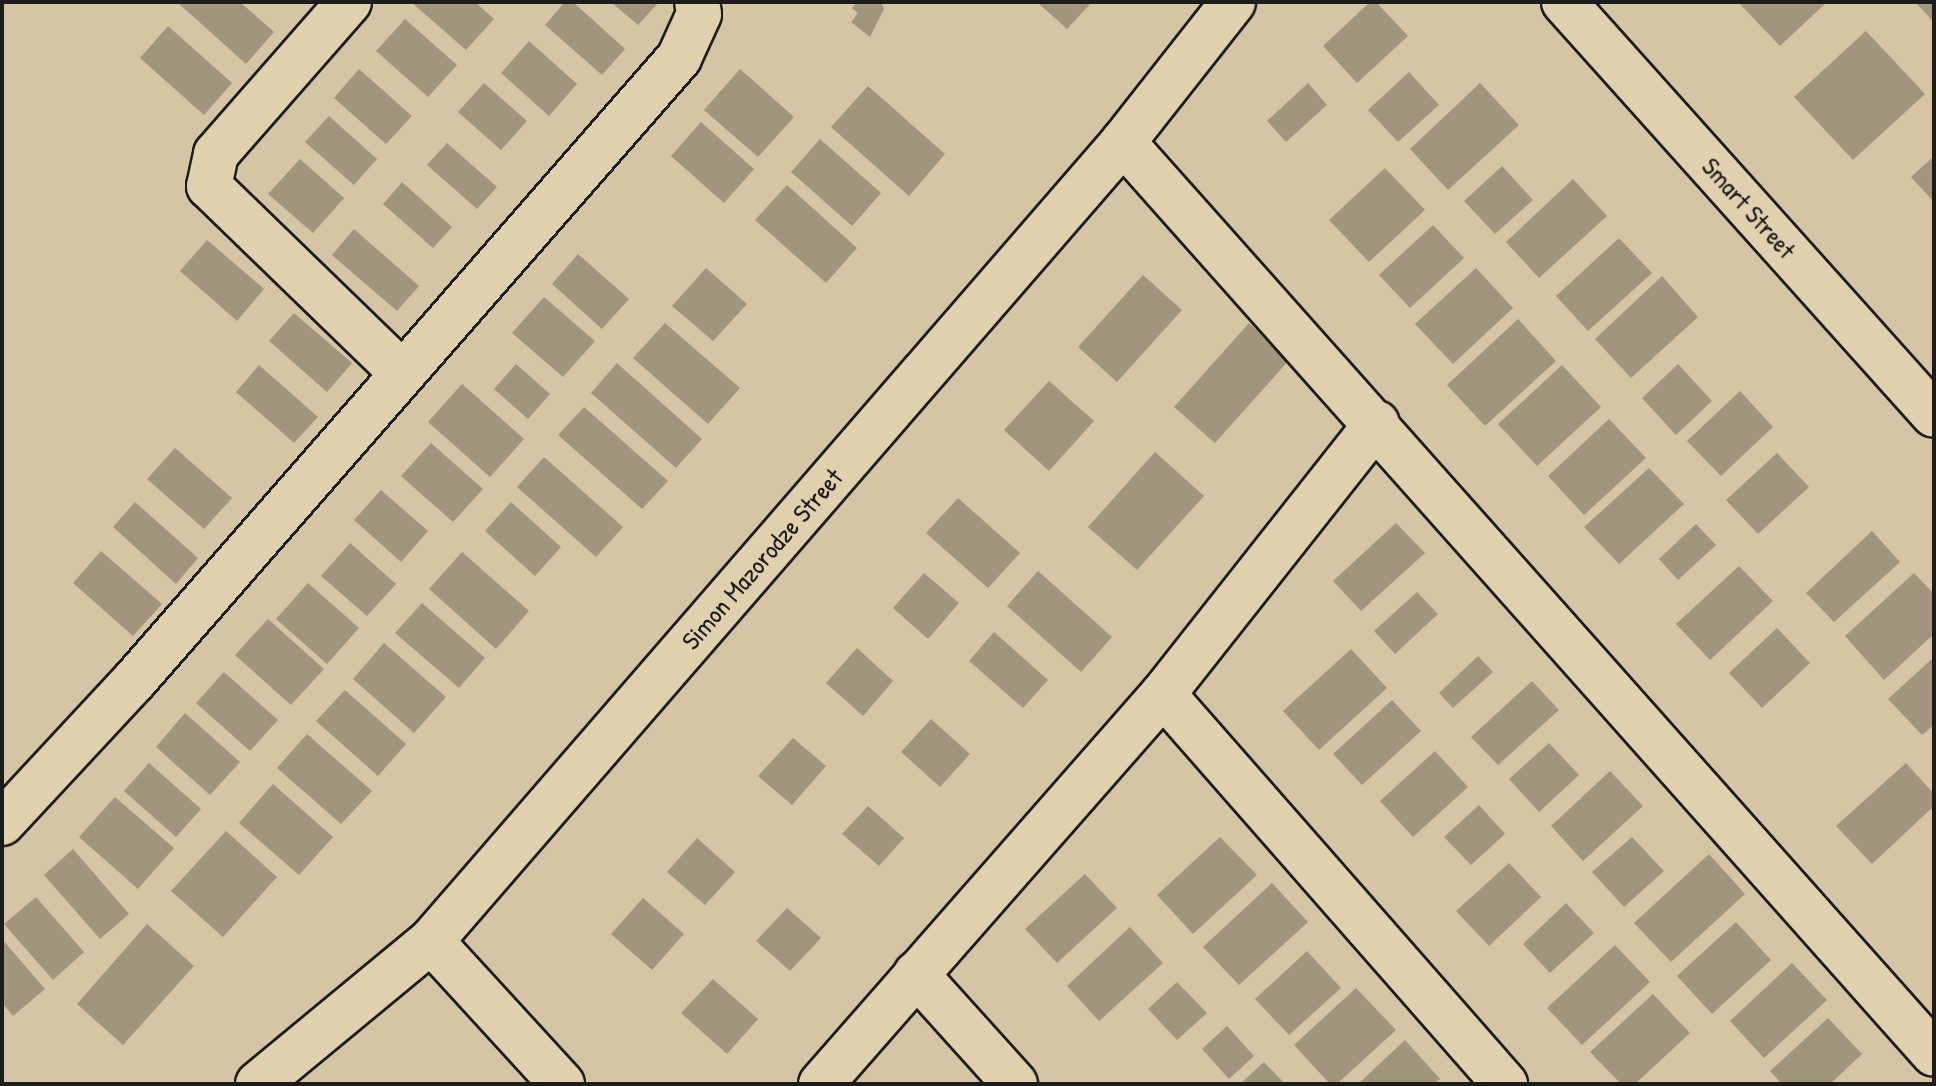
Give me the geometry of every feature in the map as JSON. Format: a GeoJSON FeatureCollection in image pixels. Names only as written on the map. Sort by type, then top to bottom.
{"type":"FeatureCollection","features":[{"type":"Feature","properties":{"kind":"street"},"geometry":{"type":"LineString","coordinates":[[349,2],[216,154],[209,186],[402,373]]}},
{"type":"Feature","properties":{"kind":"street"},"geometry":{"type":"LineString","coordinates":[[2,823],[134,681],[679,58],[699,14],[697,2]]}},
{"type":"Feature","properties":{"kind":"street","name":"Simon Mazorodze Street"},"geometry":{"type":"LineString","coordinates":[[258,1084],[431,941],[1123,142],[1233,2]]}},
{"type":"Feature","properties":{"kind":"street","name":"Smart Street"},"geometry":{"type":"LineString","coordinates":[[1564,2],[1934,415]]}},
{"type":"Feature","properties":{"kind":"street"},"geometry":{"type":"LineString","coordinates":[[1123,142],[1377,423],[1934,1054]]}},
{"type":"Feature","properties":{"kind":"street"},"geometry":{"type":"LineString","coordinates":[[821,1084],[1163,694],[1377,423]]}},
{"type":"Feature","properties":{"kind":"street"},"geometry":{"type":"LineString","coordinates":[[1163,694],[1505,1084]]}},
{"type":"Feature","properties":{"kind":"street"},"geometry":{"type":"LineString","coordinates":[[431,941],[562,1084]]}},
{"type":"Feature","properties":{"kind":"street"},"geometry":{"type":"LineString","coordinates":[[916,974],[1015,1084]]}},
{"type":"Feature","properties":{"kind":"building"},"geometry":{"type":"Polygon","coordinates":[[[177,2],[240,2],[274,32],[246,64],[177,2]]]}},
{"type":"Feature","properties":{"kind":"building"},"geometry":{"type":"Polygon","coordinates":[[[411,2],[475,2],[494,19],[466,50],[411,2]]]}},
{"type":"Feature","properties":{"kind":"building"},"geometry":{"type":"Polygon","coordinates":[[[565,2],[573,2],[625,49],[602,75],[545,25],[565,2]]]}},
{"type":"Feature","properties":{"kind":"building"},"geometry":{"type":"Polygon","coordinates":[[[611,2],[659,2],[638,25],[611,2]]]}},
{"type":"Feature","properties":{"kind":"building"},"geometry":{"type":"Polygon","coordinates":[[[857,2],[881,2],[884,9],[870,37],[851,22],[858,13],[852,8],[857,2]]]}},
{"type":"Feature","properties":{"kind":"building"},"geometry":{"type":"Polygon","coordinates":[[[1037,2],[1092,2],[1067,29],[1037,2]]]}},
{"type":"Feature","properties":{"kind":"building"},"geometry":{"type":"Polygon","coordinates":[[[1370,2],[1376,2],[1408,36],[1357,83],[1323,46],[1370,2]]]}},
{"type":"Feature","properties":{"kind":"building"},"geometry":{"type":"Polygon","coordinates":[[[1738,2],[1827,2],[1780,46],[1738,2]]]}},
{"type":"Feature","properties":{"kind":"building"},"geometry":{"type":"Polygon","coordinates":[[[1915,2],[1934,2],[1934,22],[1915,2]]]}},
{"type":"Feature","properties":{"kind":"building"},"geometry":{"type":"Polygon","coordinates":[[[405,19],[457,65],[428,97],[376,51],[405,19]]]}},
{"type":"Feature","properties":{"kind":"building"},"geometry":{"type":"Polygon","coordinates":[[[168,26],[232,83],[204,115],[140,58],[168,26]]]}},
{"type":"Feature","properties":{"kind":"building"},"geometry":{"type":"Polygon","coordinates":[[[1866,31],[1925,94],[1853,160],[1794,97],[1866,31]]]}},
{"type":"Feature","properties":{"kind":"building"},"geometry":{"type":"Polygon","coordinates":[[[529,41],[577,84],[549,116],[501,73],[529,41]]]}},
{"type":"Feature","properties":{"kind":"building"},"geometry":{"type":"Polygon","coordinates":[[[359,69],[412,116],[386,144],[334,98],[359,69]]]}},
{"type":"Feature","properties":{"kind":"building"},"geometry":{"type":"Polygon","coordinates":[[[740,69],[794,117],[758,157],[704,110],[740,69]]]}},
{"type":"Feature","properties":{"kind":"building"},"geometry":{"type":"Polygon","coordinates":[[[1409,72],[1439,105],[1398,142],[1368,110],[1409,72]]]}},
{"type":"Feature","properties":{"kind":"building"},"geometry":{"type":"Polygon","coordinates":[[[484,83],[527,121],[501,150],[458,112],[484,83]]]}},
{"type":"Feature","properties":{"kind":"building"},"geometry":{"type":"Polygon","coordinates":[[[1308,83],[1327,105],[1286,142],[1267,121],[1308,83]]]}},
{"type":"Feature","properties":{"kind":"building"},"geometry":{"type":"Polygon","coordinates":[[[1480,83],[1519,125],[1448,190],[1410,149],[1480,83]]]}},
{"type":"Feature","properties":{"kind":"building"},"geometry":{"type":"Polygon","coordinates":[[[868,86],[945,154],[909,196],[831,127],[868,86]]]}},
{"type":"Feature","properties":{"kind":"building"},"geometry":{"type":"Polygon","coordinates":[[[329,116],[377,159],[354,185],[305,142],[329,116]]]}},
{"type":"Feature","properties":{"kind":"building"},"geometry":{"type":"Polygon","coordinates":[[[701,122],[754,169],[724,203],[671,156],[701,122]]]}},
{"type":"Feature","properties":{"kind":"building"},"geometry":{"type":"Polygon","coordinates":[[[820,139],[881,193],[852,226],[791,172],[820,139]]]}},
{"type":"Feature","properties":{"kind":"building"},"geometry":{"type":"Polygon","coordinates":[[[447,143],[497,187],[477,209],[427,165],[447,143]]]}},
{"type":"Feature","properties":{"kind":"building"},"geometry":{"type":"Polygon","coordinates":[[[1934,156],[1934,202],[1911,177],[1934,156]]]}},
{"type":"Feature","properties":{"kind":"building"},"geometry":{"type":"Polygon","coordinates":[[[300,159],[344,198],[313,233],[268,194],[300,159]]]}},
{"type":"Feature","properties":{"kind":"building"},"geometry":{"type":"Polygon","coordinates":[[[1502,166],[1533,200],[1495,234],[1464,201],[1502,166]]]}},
{"type":"Feature","properties":{"kind":"building"},"geometry":{"type":"Polygon","coordinates":[[[1385,168],[1425,210],[1369,262],[1329,220],[1385,168]]]}},
{"type":"Feature","properties":{"kind":"building"},"geometry":{"type":"Polygon","coordinates":[[[1573,179],[1607,216],[1539,278],[1506,242],[1573,179]]]}},
{"type":"Feature","properties":{"kind":"building"},"geometry":{"type":"Polygon","coordinates":[[[402,182],[452,227],[433,248],[383,204],[402,182]]]}},
{"type":"Feature","properties":{"kind":"building"},"geometry":{"type":"Polygon","coordinates":[[[787,185],[857,248],[826,283],[755,220],[787,185]]]}},
{"type":"Feature","properties":{"kind":"building"},"geometry":{"type":"Polygon","coordinates":[[[1433,225],[1464,258],[1410,308],[1379,275],[1433,225]]]}},
{"type":"Feature","properties":{"kind":"building"},"geometry":{"type":"Polygon","coordinates":[[[354,229],[419,286],[397,311],[332,255],[354,229]]]}},
{"type":"Feature","properties":{"kind":"building"},"geometry":{"type":"Polygon","coordinates":[[[1619,238],[1652,273],[1588,331],[1556,296],[1619,238]]]}},
{"type":"Feature","properties":{"kind":"building"},"geometry":{"type":"Polygon","coordinates":[[[207,240],[264,289],[237,321],[180,271],[207,240]]]}},
{"type":"Feature","properties":{"kind":"building"},"geometry":{"type":"Polygon","coordinates":[[[578,254],[629,299],[602,329],[552,284],[578,254]]]}},
{"type":"Feature","properties":{"kind":"building"},"geometry":{"type":"Polygon","coordinates":[[[706,268],[747,304],[713,341],[672,306],[706,268]]]}},
{"type":"Feature","properties":{"kind":"building"},"geometry":{"type":"Polygon","coordinates":[[[1476,268],[1513,308],[1453,364],[1415,324],[1476,268]]]}},
{"type":"Feature","properties":{"kind":"building"},"geometry":{"type":"Polygon","coordinates":[[[1143,275],[1182,310],[1117,382],[1078,347],[1143,275]]]}},
{"type":"Feature","properties":{"kind":"building"},"geometry":{"type":"Polygon","coordinates":[[[1662,276],[1698,317],[1631,378],[1595,339],[1662,276]]]}},
{"type":"Feature","properties":{"kind":"building"},"geometry":{"type":"Polygon","coordinates":[[[544,297],[595,341],[563,377],[512,333],[544,297]]]}},
{"type":"Feature","properties":{"kind":"building"},"geometry":{"type":"Polygon","coordinates":[[[294,313],[352,363],[327,392],[269,341],[294,313]]]}},
{"type":"Feature","properties":{"kind":"building"},"geometry":{"type":"Polygon","coordinates":[[[1518,319],[1556,361],[1485,426],[1447,385],[1518,319]]]}},
{"type":"Feature","properties":{"kind":"building"},"geometry":{"type":"Polygon","coordinates":[[[665,323],[740,388],[708,424],[633,358],[665,323]]]}},
{"type":"Feature","properties":{"kind":"building"},"geometry":{"type":"Polygon","coordinates":[[[1249,323],[1290,359],[1215,443],[1174,407],[1249,323]]]}},
{"type":"Feature","properties":{"kind":"building"},"geometry":{"type":"Polygon","coordinates":[[[617,363],[702,439],[676,468],[591,393],[617,363]]]}},
{"type":"Feature","properties":{"kind":"building"},"geometry":{"type":"Polygon","coordinates":[[[516,364],[550,394],[528,419],[494,389],[516,364]]]}},
{"type":"Feature","properties":{"kind":"building"},"geometry":{"type":"Polygon","coordinates":[[[1678,364],[1712,401],[1676,435],[1642,398],[1678,364]]]}},
{"type":"Feature","properties":{"kind":"building"},"geometry":{"type":"Polygon","coordinates":[[[259,365],[318,417],[294,443],[236,392],[259,365]]]}},
{"type":"Feature","properties":{"kind":"building"},"geometry":{"type":"Polygon","coordinates":[[[1562,365],[1601,407],[1537,466],[1498,424],[1562,365]]]}},
{"type":"Feature","properties":{"kind":"building"},"geometry":{"type":"Polygon","coordinates":[[[1049,381],[1094,421],[1049,471],[1004,430],[1049,381]]]}},
{"type":"Feature","properties":{"kind":"building"},"geometry":{"type":"Polygon","coordinates":[[[462,384],[524,439],[490,477],[428,422],[462,384]]]}},
{"type":"Feature","properties":{"kind":"building"},"geometry":{"type":"Polygon","coordinates":[[[1740,391],[1773,427],[1721,476],[1687,441],[1740,391]]]}},
{"type":"Feature","properties":{"kind":"building"},"geometry":{"type":"Polygon","coordinates":[[[584,407],[668,481],[642,509],[558,435],[584,407]]]}},
{"type":"Feature","properties":{"kind":"building"},"geometry":{"type":"Polygon","coordinates":[[[1609,419],[1646,458],[1584,515],[1548,476],[1609,419]]]}},
{"type":"Feature","properties":{"kind":"building"},"geometry":{"type":"Polygon","coordinates":[[[431,443],[483,489],[453,522],[401,476],[431,443]]]}},
{"type":"Feature","properties":{"kind":"building"},"geometry":{"type":"Polygon","coordinates":[[[175,448],[232,498],[204,529],[147,479],[175,448]]]}},
{"type":"Feature","properties":{"kind":"building"},"geometry":{"type":"Polygon","coordinates":[[[1155,452],[1204,496],[1137,570],[1088,527],[1155,452]]]}},
{"type":"Feature","properties":{"kind":"building"},"geometry":{"type":"Polygon","coordinates":[[[1777,453],[1809,487],[1758,534],[1726,500],[1777,453]]]}},
{"type":"Feature","properties":{"kind":"building"},"geometry":{"type":"Polygon","coordinates":[[[544,457],[623,527],[596,557],[517,487],[544,457]]]}},
{"type":"Feature","properties":{"kind":"building"},"geometry":{"type":"Polygon","coordinates":[[[1649,468],[1684,504],[1619,564],[1584,527],[1649,468]]]}},
{"type":"Feature","properties":{"kind":"building"},"geometry":{"type":"Polygon","coordinates":[[[381,490],[428,531],[401,562],[354,520],[381,490]]]}},
{"type":"Feature","properties":{"kind":"building"},"geometry":{"type":"Polygon","coordinates":[[[958,498],[1020,553],[988,588],[926,533],[958,498]]]}},
{"type":"Feature","properties":{"kind":"building"},"geometry":{"type":"Polygon","coordinates":[[[135,502],[198,558],[176,584],[113,527],[135,502]]]}},
{"type":"Feature","properties":{"kind":"building"},"geometry":{"type":"Polygon","coordinates":[[[511,502],[561,547],[535,576],[485,531],[511,502]]]}},
{"type":"Feature","properties":{"kind":"building"},"geometry":{"type":"Polygon","coordinates":[[[1396,523],[1425,553],[1361,611],[1333,581],[1396,523]]]}},
{"type":"Feature","properties":{"kind":"building"},"geometry":{"type":"Polygon","coordinates":[[[1696,524],[1716,545],[1678,580],[1659,559],[1696,524]]]}},
{"type":"Feature","properties":{"kind":"building"},"geometry":{"type":"Polygon","coordinates":[[[1872,531],[1900,562],[1834,622],[1806,593],[1872,531]]]}},
{"type":"Feature","properties":{"kind":"building"},"geometry":{"type":"Polygon","coordinates":[[[350,543],[396,584],[367,616],[321,576],[350,543]]]}},
{"type":"Feature","properties":{"kind":"building"},"geometry":{"type":"Polygon","coordinates":[[[101,551],[162,604],[133,636],[73,583],[101,551]]]}},
{"type":"Feature","properties":{"kind":"building"},"geometry":{"type":"Polygon","coordinates":[[[462,552],[529,611],[496,649],[429,589],[462,552]]]}},
{"type":"Feature","properties":{"kind":"building"},"geometry":{"type":"Polygon","coordinates":[[[1739,566],[1773,601],[1710,660],[1676,624],[1739,566]]]}},
{"type":"Feature","properties":{"kind":"building"},"geometry":{"type":"Polygon","coordinates":[[[1038,571],[1112,637],[1081,672],[1007,606],[1038,571]]]}},
{"type":"Feature","properties":{"kind":"building"},"geometry":{"type":"Polygon","coordinates":[[[924,573],[959,603],[928,639],[893,608],[924,573]]]}},
{"type":"Feature","properties":{"kind":"building"},"geometry":{"type":"Polygon","coordinates":[[[1914,573],[1934,594],[1934,634],[1884,680],[1845,636],[1914,573]]]}},
{"type":"Feature","properties":{"kind":"building"},"geometry":{"type":"Polygon","coordinates":[[[308,583],[359,628],[327,664],[276,619],[308,583]]]}},
{"type":"Feature","properties":{"kind":"building"},"geometry":{"type":"Polygon","coordinates":[[[1417,592],[1438,614],[1395,654],[1374,631],[1417,592]]]}},
{"type":"Feature","properties":{"kind":"building"},"geometry":{"type":"Polygon","coordinates":[[[422,603],[485,658],[459,688],[395,633],[422,603]]]}},
{"type":"Feature","properties":{"kind":"building"},"geometry":{"type":"Polygon","coordinates":[[[268,619],[324,669],[291,705],[235,655],[268,619]]]}},
{"type":"Feature","properties":{"kind":"building"},"geometry":{"type":"Polygon","coordinates":[[[1777,628],[1810,663],[1762,708],[1729,673],[1777,628]]]}},
{"type":"Feature","properties":{"kind":"building"},"geometry":{"type":"Polygon","coordinates":[[[994,632],[1048,680],[1023,708],[969,661],[994,632]]]}},
{"type":"Feature","properties":{"kind":"building"},"geometry":{"type":"Polygon","coordinates":[[[384,643],[446,697],[414,733],[353,679],[384,643]]]}},
{"type":"Feature","properties":{"kind":"building"},"geometry":{"type":"Polygon","coordinates":[[[857,648],[893,681],[863,716],[826,683],[857,648]]]}},
{"type":"Feature","properties":{"kind":"building"},"geometry":{"type":"Polygon","coordinates":[[[1351,649],[1387,688],[1319,750],[1283,711],[1351,649]]]}},
{"type":"Feature","properties":{"kind":"building"},"geometry":{"type":"Polygon","coordinates":[[[1478,656],[1493,672],[1453,708],[1439,693],[1478,656]]]}},
{"type":"Feature","properties":{"kind":"building"},"geometry":{"type":"Polygon","coordinates":[[[1934,657],[1934,725],[1922,735],[1888,699],[1934,657]]]}},
{"type":"Feature","properties":{"kind":"building"},"geometry":{"type":"Polygon","coordinates":[[[224,672],[278,720],[250,751],[196,703],[224,672]]]}},
{"type":"Feature","properties":{"kind":"building"},"geometry":{"type":"Polygon","coordinates":[[[1532,681],[1559,710],[1498,765],[1471,737],[1532,681]]]}},
{"type":"Feature","properties":{"kind":"building"},"geometry":{"type":"Polygon","coordinates":[[[345,690],[406,744],[378,776],[316,721],[345,690]]]}},
{"type":"Feature","properties":{"kind":"building"},"geometry":{"type":"Polygon","coordinates":[[[1392,700],[1421,731],[1362,785],[1333,754],[1392,700]]]}},
{"type":"Feature","properties":{"kind":"building"},"geometry":{"type":"Polygon","coordinates":[[[185,713],[240,762],[210,795],[156,747],[185,713]]]}},
{"type":"Feature","properties":{"kind":"building"},"geometry":{"type":"Polygon","coordinates":[[[931,719],[970,754],[940,787],[901,752],[931,719]]]}},
{"type":"Feature","properties":{"kind":"building"},"geometry":{"type":"Polygon","coordinates":[[[307,734],[372,791],[341,824],[277,768],[307,734]]]}},
{"type":"Feature","properties":{"kind":"building"},"geometry":{"type":"Polygon","coordinates":[[[793,738],[826,766],[792,805],[758,776],[793,738]]]}},
{"type":"Feature","properties":{"kind":"building"},"geometry":{"type":"Polygon","coordinates":[[[1549,743],[1579,775],[1539,812],[1509,779],[1549,743]]]}},
{"type":"Feature","properties":{"kind":"building"},"geometry":{"type":"Polygon","coordinates":[[[1435,751],[1468,787],[1413,837],[1380,801],[1435,751]]]}},
{"type":"Feature","properties":{"kind":"building"},"geometry":{"type":"Polygon","coordinates":[[[149,763],[201,809],[176,837],[124,791],[149,763]]]}},
{"type":"Feature","properties":{"kind":"building"},"geometry":{"type":"Polygon","coordinates":[[[1906,763],[1934,794],[1934,806],[1872,864],[1836,826],[1906,763]]]}},
{"type":"Feature","properties":{"kind":"building"},"geometry":{"type":"Polygon","coordinates":[[[1610,771],[1643,806],[1583,861],[1551,826],[1610,771]]]}},
{"type":"Feature","properties":{"kind":"building"},"geometry":{"type":"Polygon","coordinates":[[[273,784],[333,837],[299,875],[239,823],[273,784]]]}},
{"type":"Feature","properties":{"kind":"building"},"geometry":{"type":"Polygon","coordinates":[[[115,797],[174,848],[138,889],[79,837],[115,797]]]}},
{"type":"Feature","properties":{"kind":"building"},"geometry":{"type":"Polygon","coordinates":[[[1479,805],[1505,834],[1471,865],[1444,837],[1479,805]]]}},
{"type":"Feature","properties":{"kind":"building"},"geometry":{"type":"Polygon","coordinates":[[[868,806],[904,838],[879,866],[842,834],[868,806]]]}},
{"type":"Feature","properties":{"kind":"building"},"geometry":{"type":"Polygon","coordinates":[[[226,831],[277,877],[223,937],[171,891],[226,831]]]}},
{"type":"Feature","properties":{"kind":"building"},"geometry":{"type":"Polygon","coordinates":[[[1220,837],[1257,875],[1193,934],[1157,895],[1220,837]]]}},
{"type":"Feature","properties":{"kind":"building"},"geometry":{"type":"Polygon","coordinates":[[[1632,837],[1664,871],[1624,907],[1592,872],[1632,837]]]}},
{"type":"Feature","properties":{"kind":"building"},"geometry":{"type":"Polygon","coordinates":[[[697,838],[735,872],[705,905],[667,872],[697,838]]]}},
{"type":"Feature","properties":{"kind":"building"},"geometry":{"type":"Polygon","coordinates":[[[73,849],[129,914],[100,939],[44,875],[73,849]]]}},
{"type":"Feature","properties":{"kind":"building"},"geometry":{"type":"Polygon","coordinates":[[[1709,854],[1745,894],[1671,962],[1634,923],[1709,854]]]}},
{"type":"Feature","properties":{"kind":"building"},"geometry":{"type":"Polygon","coordinates":[[[1509,863],[1541,897],[1489,946],[1456,911],[1509,863]]]}},
{"type":"Feature","properties":{"kind":"building"},"geometry":{"type":"Polygon","coordinates":[[[1085,874],[1117,908],[1057,963],[1025,929],[1085,874]]]}},
{"type":"Feature","properties":{"kind":"building"},"geometry":{"type":"Polygon","coordinates":[[[1272,883],[1308,922],[1239,985],[1203,947],[1272,883]]]}},
{"type":"Feature","properties":{"kind":"building"},"geometry":{"type":"Polygon","coordinates":[[[36,897],[84,952],[53,980],[4,924],[36,897]]]}},
{"type":"Feature","properties":{"kind":"building"},"geometry":{"type":"Polygon","coordinates":[[[643,898],[684,934],[652,970],[611,934],[643,898]]]}},
{"type":"Feature","properties":{"kind":"building"},"geometry":{"type":"Polygon","coordinates":[[[1566,903],[1594,933],[1550,973],[1523,944],[1566,903]]]}},
{"type":"Feature","properties":{"kind":"building"},"geometry":{"type":"Polygon","coordinates":[[[787,908],[821,938],[790,971],[756,941],[787,908]]]}},
{"type":"Feature","properties":{"kind":"building"},"geometry":{"type":"Polygon","coordinates":[[[1736,922],[1771,960],[1712,1014],[1677,976],[1736,922]]]}},
{"type":"Feature","properties":{"kind":"building"},"geometry":{"type":"Polygon","coordinates":[[[147,924],[194,966],[123,1045],[77,1004],[147,924]]]}},
{"type":"Feature","properties":{"kind":"building"},"geometry":{"type":"Polygon","coordinates":[[[1130,927],[1163,963],[1099,1021],[1067,986],[1130,927]]]}},
{"type":"Feature","properties":{"kind":"building"},"geometry":{"type":"Polygon","coordinates":[[[2,939],[45,989],[13,1016],[2,1003],[2,939]]]}},
{"type":"Feature","properties":{"kind":"building"},"geometry":{"type":"Polygon","coordinates":[[[1615,945],[1650,982],[1582,1045],[1547,1008],[1615,945]]]}},
{"type":"Feature","properties":{"kind":"building"},"geometry":{"type":"Polygon","coordinates":[[[1307,951],[1341,988],[1289,1035],[1255,999],[1307,951]]]}},
{"type":"Feature","properties":{"kind":"building"},"geometry":{"type":"Polygon","coordinates":[[[1792,963],[1827,1000],[1764,1058],[1730,1021],[1792,963]]]}},
{"type":"Feature","properties":{"kind":"building"},"geometry":{"type":"Polygon","coordinates":[[[713,979],[758,1019],[727,1054],[681,1013],[713,979]]]}},
{"type":"Feature","properties":{"kind":"building"},"geometry":{"type":"Polygon","coordinates":[[[1177,982],[1207,1013],[1177,1040],[1148,1009],[1177,982]]]}},
{"type":"Feature","properties":{"kind":"building"},"geometry":{"type":"Polygon","coordinates":[[[1356,988],[1396,1030],[1337,1084],[1330,1084],[1294,1045],[1356,988]]]}},
{"type":"Feature","properties":{"kind":"building"},"geometry":{"type":"Polygon","coordinates":[[[1653,994],[1690,1033],[1635,1084],[1621,1084],[1590,1052],[1653,994]]]}},
{"type":"Feature","properties":{"kind":"building"},"geometry":{"type":"Polygon","coordinates":[[[1828,1018],[1862,1054],[1830,1084],[1782,1084],[1770,1071],[1828,1018]]]}},
{"type":"Feature","properties":{"kind":"building"},"geometry":{"type":"Polygon","coordinates":[[[1227,1026],[1254,1056],[1229,1079],[1202,1049],[1227,1026]]]}},
{"type":"Feature","properties":{"kind":"building"},"geometry":{"type":"Polygon","coordinates":[[[1405,1040],[1440,1079],[1434,1084],[1358,1084],[1405,1040]]]}},
{"type":"Feature","properties":{"kind":"building"},"geometry":{"type":"Polygon","coordinates":[[[1264,1062],[1285,1084],[1240,1084],[1264,1062]]]}}]}
